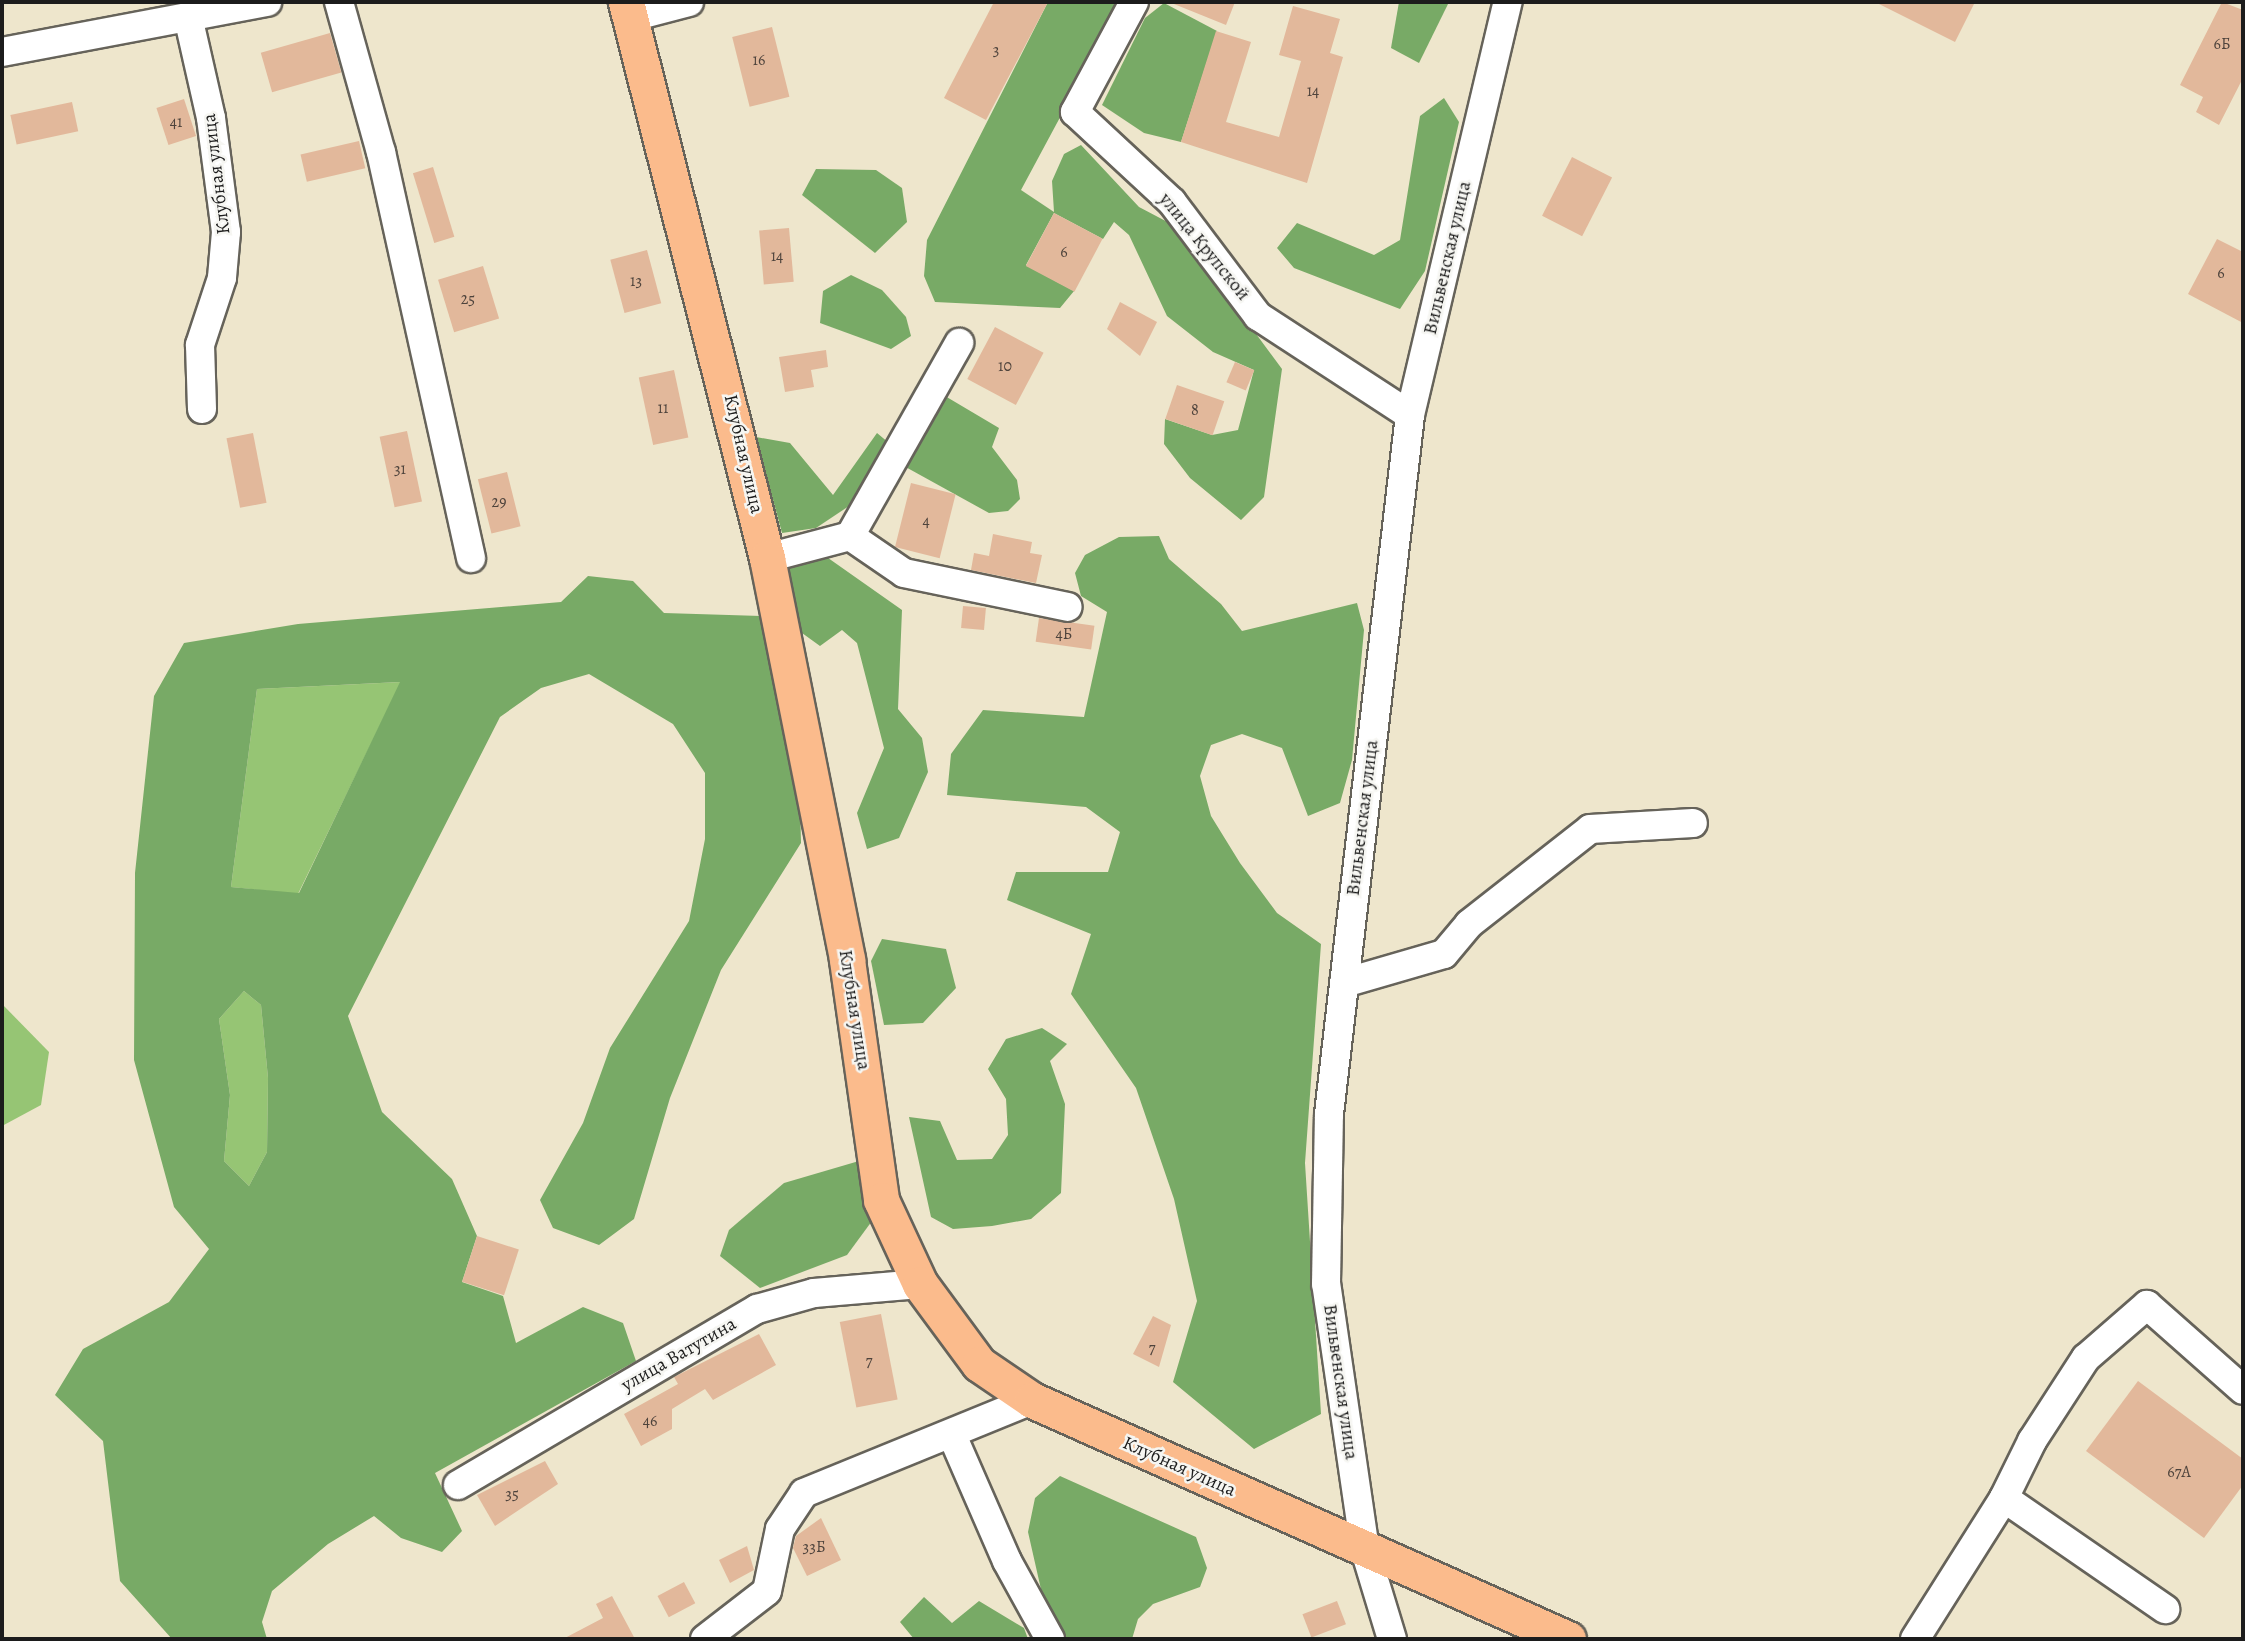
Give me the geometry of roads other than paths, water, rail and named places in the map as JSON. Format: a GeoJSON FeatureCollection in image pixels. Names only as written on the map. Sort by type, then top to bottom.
{"type":"FeatureCollection","features":[{"type":"Feature","properties":{"kind":"main road","name":"Клубная улица"},"geometry":{"type":"LineString","coordinates":[[629,9],[767,558],[847,960],[881,1200],[920,1284],[979,1364],[1031,1400],[1568,1639]]}},
{"type":"Feature","properties":{"kind":"street"},"geometry":{"type":"LineString","coordinates":[[2,52],[189,21],[267,2]]}},
{"type":"Feature","properties":{"kind":"street"},"geometry":{"type":"LineString","coordinates":[[339,2],[382,152],[471,558]]}},
{"type":"Feature","properties":{"kind":"street"},"geometry":{"type":"LineString","coordinates":[[629,9],[689,2]]}},
{"type":"Feature","properties":{"kind":"street","name":"улица Крупской"},"geometry":{"type":"LineString","coordinates":[[1135,2],[1075,111],[1172,202],[1258,316],[1410,415]]}},
{"type":"Feature","properties":{"kind":"street","name":"Вильвенская улица"},"geometry":{"type":"LineString","coordinates":[[1392,1639],[1365,1550],[1326,1284],[1329,1114],[1410,415],[1508,2]]}},
{"type":"Feature","properties":{"kind":"street","name":"Клубная улица"},"geometry":{"type":"LineString","coordinates":[[189,21],[211,118],[226,232],[222,278],[200,345],[202,409]]}},
{"type":"Feature","properties":{"kind":"street"},"geometry":{"type":"LineString","coordinates":[[767,558],[850,536],[959,343]]}},
{"type":"Feature","properties":{"kind":"street"},"geometry":{"type":"LineString","coordinates":[[850,536],[904,573],[1068,607]]}},
{"type":"Feature","properties":{"kind":"street"},"geometry":{"type":"LineString","coordinates":[[1344,983],[1444,954],[1469,924],[1590,829],[1693,823]]}},
{"type":"Feature","properties":{"kind":"street","name":"улица Ватутина"},"geometry":{"type":"LineString","coordinates":[[458,1485],[757,1309],[814,1293],[920,1284]]}},
{"type":"Feature","properties":{"kind":"street"},"geometry":{"type":"LineString","coordinates":[[1915,1639],[2004,1498],[2032,1441],[2086,1358],[2147,1305],[2243,1390]]}},
{"type":"Feature","properties":{"kind":"street"},"geometry":{"type":"LineString","coordinates":[[705,1639],[767,1591],[780,1529],[804,1493],[952,1435],[1031,1400]]}},
{"type":"Feature","properties":{"kind":"street"},"geometry":{"type":"LineString","coordinates":[[952,1435],[1007,1561],[1050,1639]]}},
{"type":"Feature","properties":{"kind":"street"},"geometry":{"type":"LineString","coordinates":[[2004,1498],[2165,1609]]}}]}
